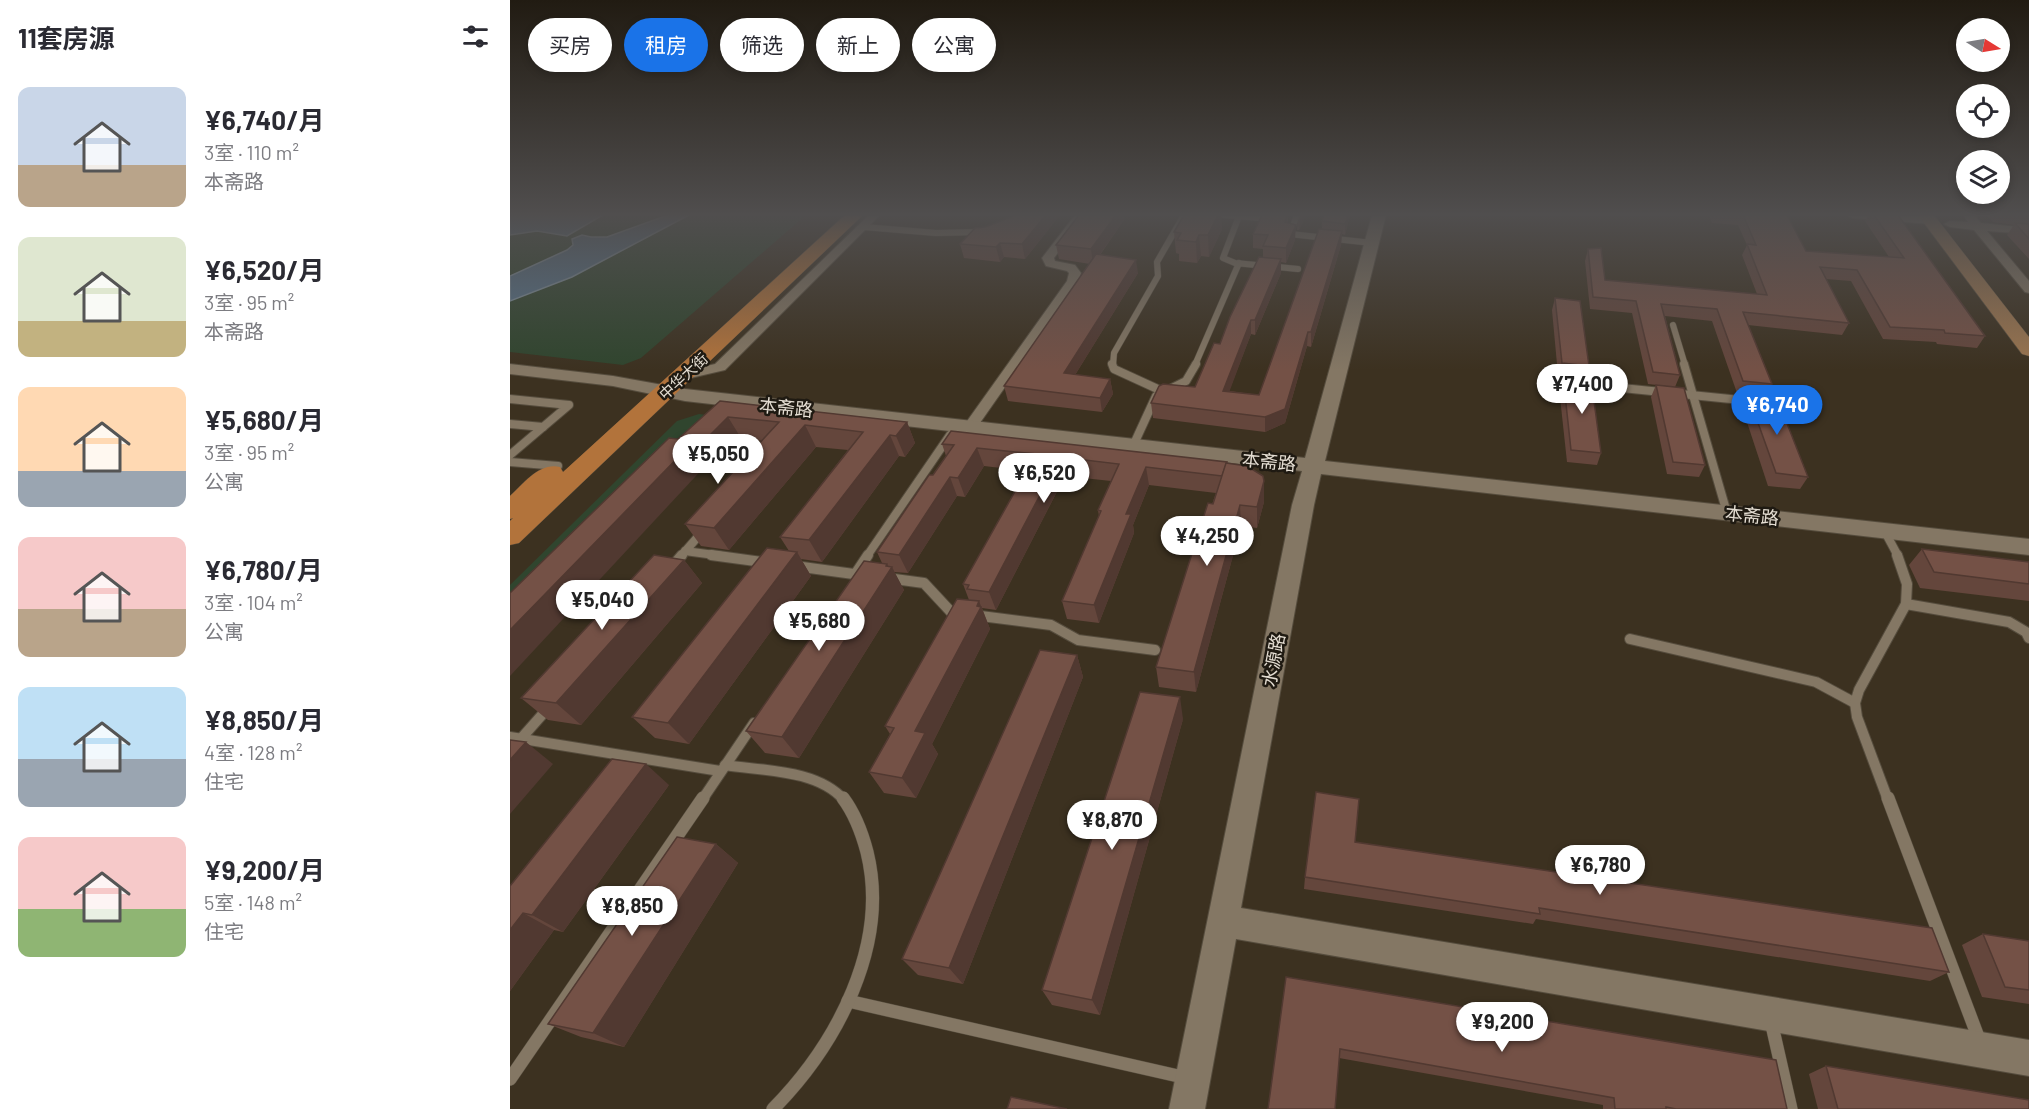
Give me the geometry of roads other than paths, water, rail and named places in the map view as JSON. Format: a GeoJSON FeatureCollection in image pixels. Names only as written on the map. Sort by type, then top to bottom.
{"type":"FeatureCollection","features":[{"type":"Feature","properties":{"kind":"main road","name":"中华大街"},"geometry":{"type":"LineString","coordinates":[[510,536],[656,389],[783,267]]}},
{"type":"Feature","properties":{"kind":"main road","name":"中华大街"},"geometry":{"type":"LineString","coordinates":[[510,510],[558,466],[656,389],[682,376],[807,267]]}},
{"type":"Feature","properties":{"kind":"main road"},"geometry":{"type":"LineString","coordinates":[[1971,267],[2029,350]]}},
{"type":"Feature","properties":{"kind":"main road"},"geometry":{"type":"LineString","coordinates":[[1980,267],[2029,322]]}},
{"type":"Feature","properties":{"kind":"street"},"geometry":{"type":"LineString","coordinates":[[963,427],[1073,281],[1075,273],[1071,268],[1066,267]]}},
{"type":"Feature","properties":{"kind":"street","name":"水源路"},"geometry":{"type":"LineString","coordinates":[[1187,1109],[1303,505],[1366,267]]}},
{"type":"Feature","properties":{"kind":"street"},"geometry":{"type":"LineString","coordinates":[[2011,267],[2029,289]]}},
{"type":"Feature","properties":{"kind":"street","name":"本斋路"},"geometry":{"type":"LineString","coordinates":[[510,369],[963,427],[2029,547]]}},
{"type":"Feature","properties":{"kind":"street"},"geometry":{"type":"LineString","coordinates":[[1223,921],[2029,1058]]}},
{"type":"Feature","properties":{"kind":"lane"},"geometry":{"type":"LineString","coordinates":[[1157,267],[1158,276],[1114,353],[1112,363],[1114,369],[1162,391]]}},
{"type":"Feature","properties":{"kind":"lane"},"geometry":{"type":"LineString","coordinates":[[1133,446],[1152,401],[1162,391],[1185,383],[1190,378],[1237,267]]}},
{"type":"Feature","properties":{"kind":"lane"},"geometry":{"type":"LineString","coordinates":[[1276,267],[1298,269]]}},
{"type":"Feature","properties":{"kind":"lane"},"geometry":{"type":"LineString","coordinates":[[1673,325],[1727,513]]}},
{"type":"Feature","properties":{"kind":"lane"},"geometry":{"type":"LineString","coordinates":[[1543,380],[1789,405]]}},
{"type":"Feature","properties":{"kind":"lane"},"geometry":{"type":"LineString","coordinates":[[510,399],[569,405],[510,455]]}},
{"type":"Feature","properties":{"kind":"lane"},"geometry":{"type":"LineString","coordinates":[[510,424],[543,428]]}},
{"type":"Feature","properties":{"kind":"lane"},"geometry":{"type":"LineString","coordinates":[[787,565],[857,578],[963,427]]}},
{"type":"Feature","properties":{"kind":"lane"},"geometry":{"type":"LineString","coordinates":[[510,462],[558,466]]}},
{"type":"Feature","properties":{"kind":"lane"},"geometry":{"type":"LineString","coordinates":[[662,578],[708,526]]}},
{"type":"Feature","properties":{"kind":"lane"},"geometry":{"type":"LineString","coordinates":[[1884,530],[1907,578],[1909,591],[1906,604],[1859,690],[1855,703],[1857,717],[1983,1050]]}},
{"type":"Feature","properties":{"kind":"lane"},"geometry":{"type":"LineString","coordinates":[[686,551],[776,563]]}},
{"type":"Feature","properties":{"kind":"lane"},"geometry":{"type":"LineString","coordinates":[[878,577],[924,583],[951,612],[1051,625],[1078,640],[1155,650]]}},
{"type":"Feature","properties":{"kind":"lane"},"geometry":{"type":"LineString","coordinates":[[1906,604],[2008,622],[2026,632],[2029,638]]}},
{"type":"Feature","properties":{"kind":"lane"},"geometry":{"type":"LineString","coordinates":[[1630,639],[1816,682],[1855,703]]}},
{"type":"Feature","properties":{"kind":"lane"},"geometry":{"type":"LineString","coordinates":[[510,751],[515,738],[552,703]]}},
{"type":"Feature","properties":{"kind":"lane"},"geometry":{"type":"LineString","coordinates":[[510,1079],[757,717]]}},
{"type":"Feature","properties":{"kind":"lane"},"geometry":{"type":"LineString","coordinates":[[515,738],[814,780],[837,792],[860,826],[872,868],[872,917],[860,967],[848,1001],[818,1056],[790,1094],[773,1109]]}},
{"type":"Feature","properties":{"kind":"lane"},"geometry":{"type":"LineString","coordinates":[[848,1001],[1192,1079]]}},
{"type":"Feature","properties":{"kind":"lane"},"geometry":{"type":"LineString","coordinates":[[1769,1014],[1791,1109]]}},
{"type":"Feature","properties":{"kind":"water"},"geometry":{"type":"Polygon","coordinates":[[[530,267],[591,267],[572,277],[510,301],[510,276],[530,267]]]}}]}
